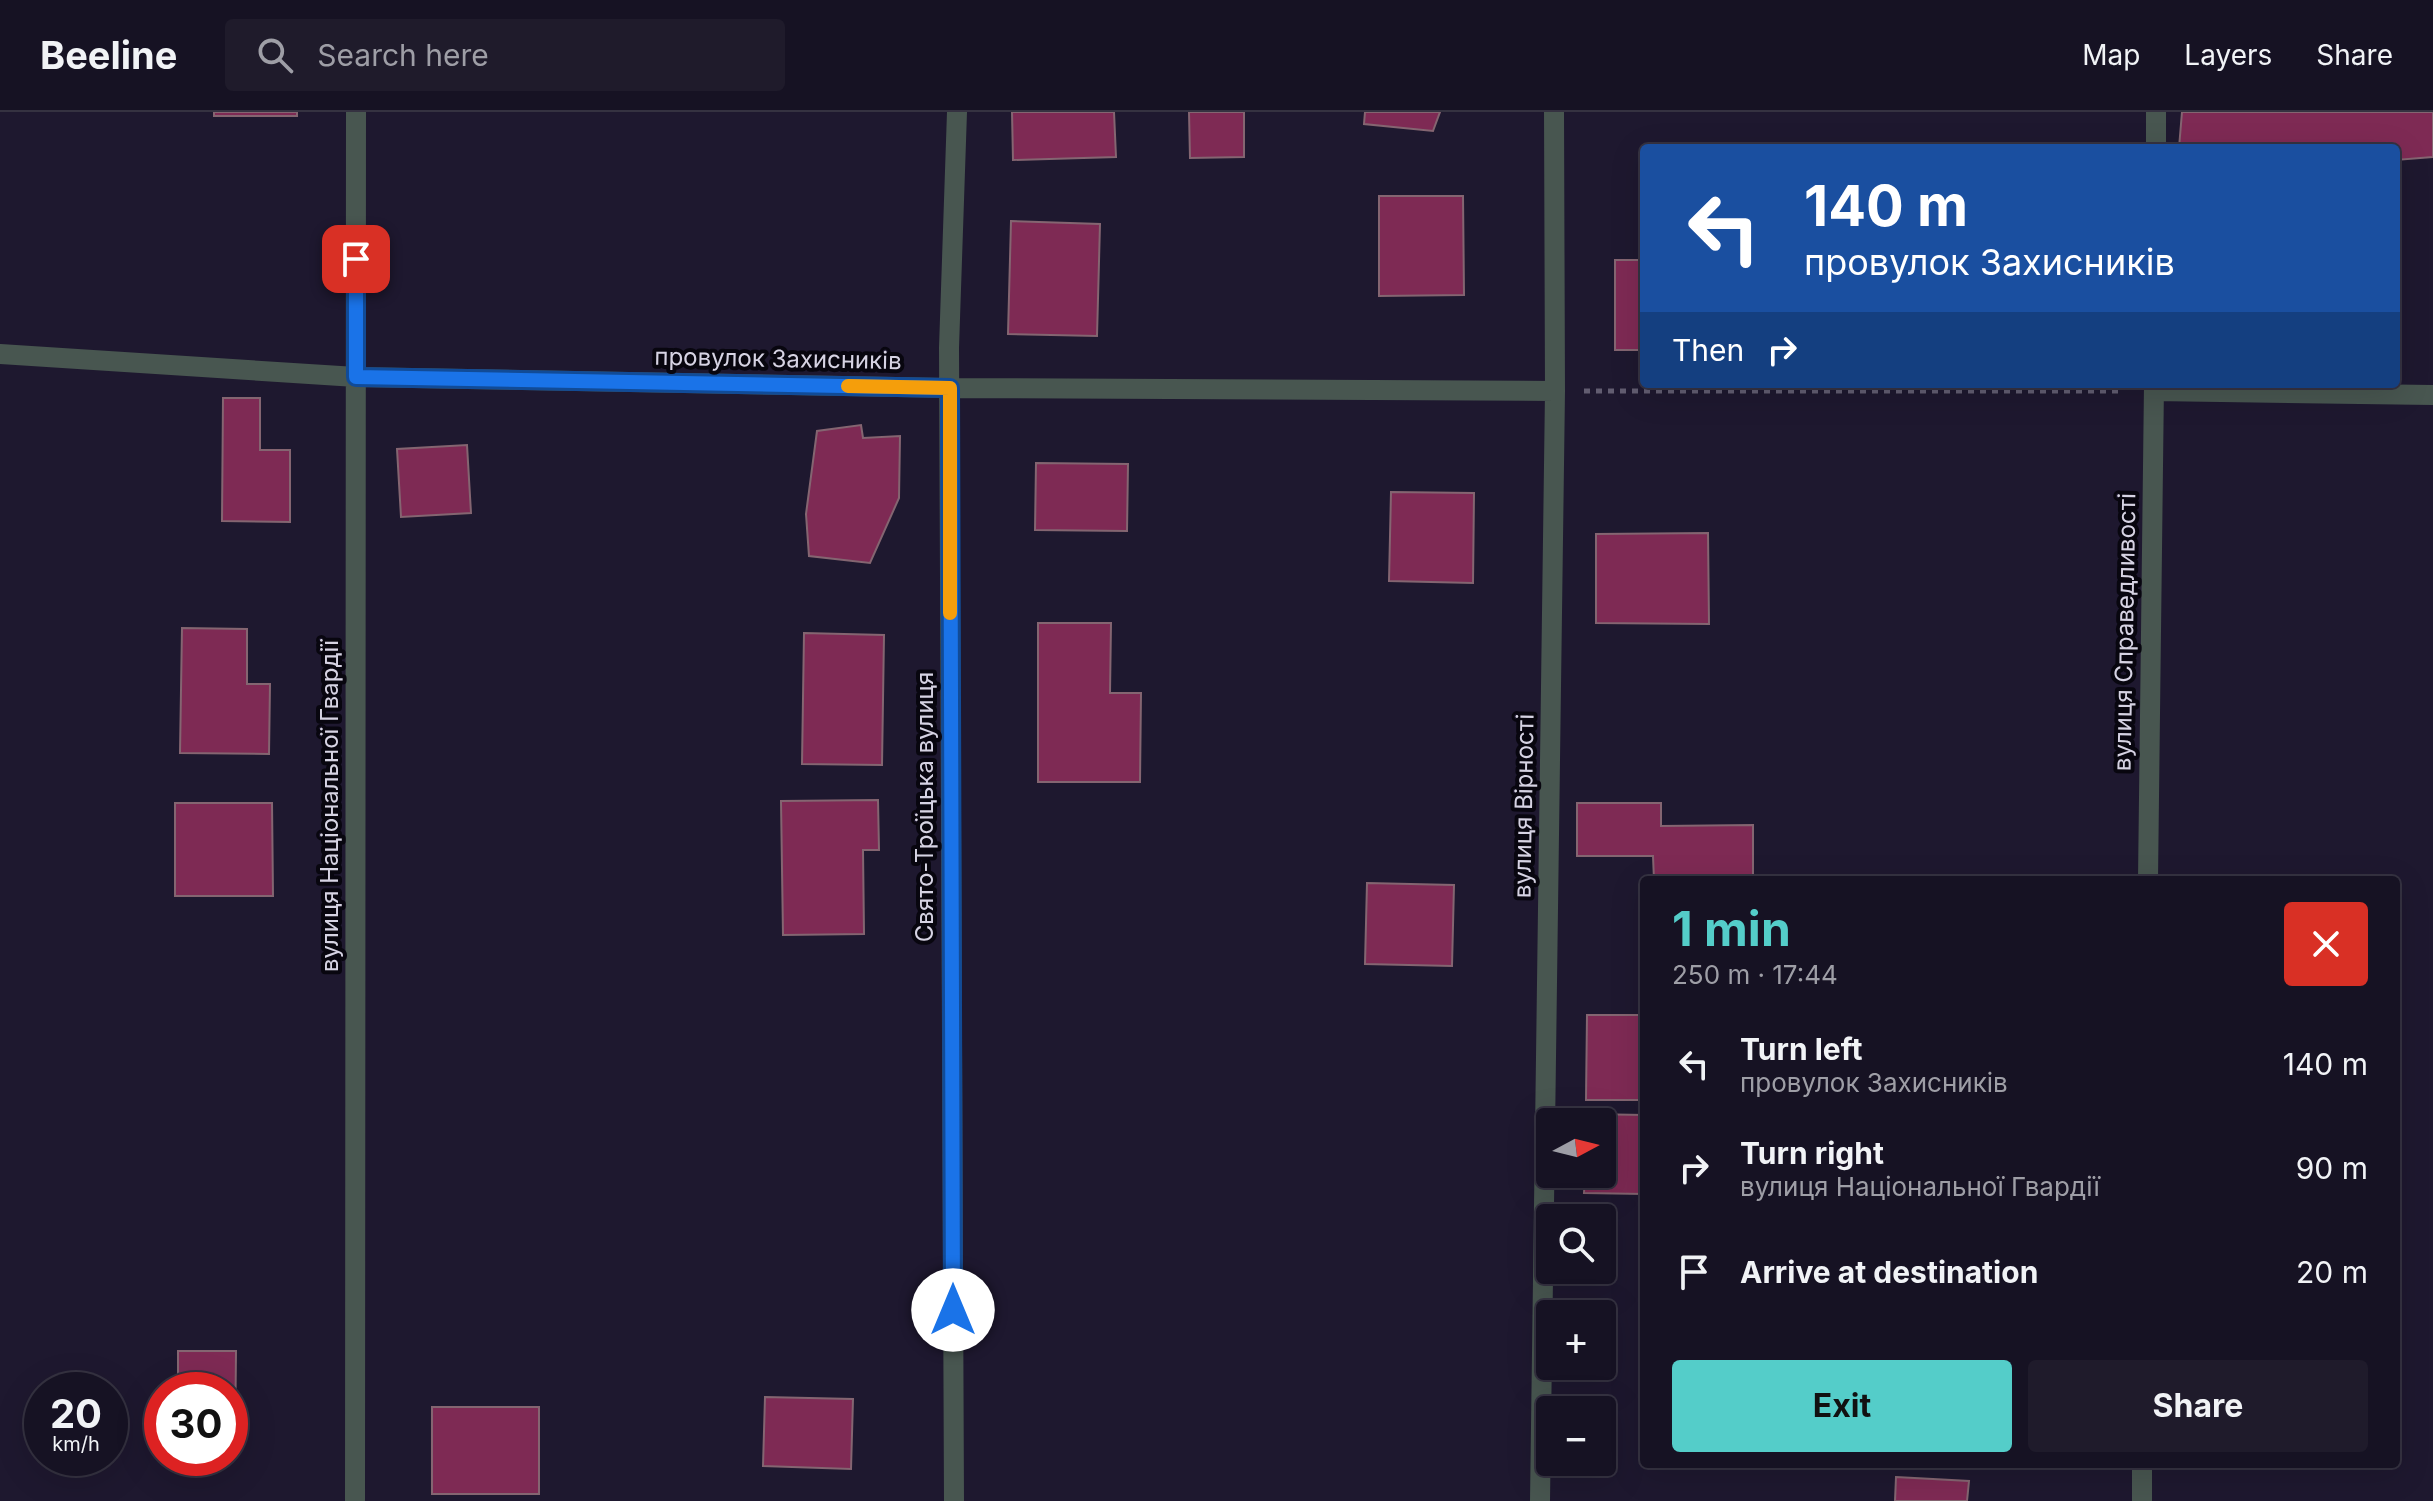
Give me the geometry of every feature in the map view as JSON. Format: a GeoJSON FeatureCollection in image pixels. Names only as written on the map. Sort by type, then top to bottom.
{"type":"FeatureCollection","features":[{"type":"Feature","properties":{"kind":"street","name":"вулиця Національної Гвардії"},"geometry":{"type":"LineString","coordinates":[[355,1501],[356,112]]}},
{"type":"Feature","properties":{"kind":"street","name":"Свято-Троїцька вулиця"},"geometry":{"type":"LineString","coordinates":[[954,1501],[950,388],[957,112]]}},
{"type":"Feature","properties":{"kind":"street","name":"вулиця Вірності"},"geometry":{"type":"LineString","coordinates":[[1540,1501],[1555,391],[1554,112]]}},
{"type":"Feature","properties":{"kind":"street"},"geometry":{"type":"LineString","coordinates":[[2156,112],[2156,144]]}},
{"type":"Feature","properties":{"kind":"street","name":"провулок Захисників"},"geometry":{"type":"LineString","coordinates":[[0,354],[356,377],[950,388],[1555,391]]}},
{"type":"Feature","properties":{"kind":"street","name":"вулиця Справедливості"},"geometry":{"type":"LineString","coordinates":[[2148,876],[2154,388]]}},
{"type":"Feature","properties":{"kind":"street"},"geometry":{"type":"LineString","coordinates":[[2189,388],[2433,395]]}},
{"type":"Feature","properties":{"kind":"street"},"geometry":{"type":"LineString","coordinates":[[2142,1468],[2142,1501]]}},
{"type":"Feature","properties":{"kind":"path"},"geometry":{"type":"LineString","coordinates":[[1555,391],[2004,388]]}},
{"type":"Feature","properties":{"kind":"building"},"geometry":{"type":"Polygon","coordinates":[[[214,112],[297,112],[297,116],[214,116],[214,112]]]}},
{"type":"Feature","properties":{"kind":"building"},"geometry":{"type":"Polygon","coordinates":[[[1012,112],[1114,112],[1116,157],[1013,160],[1012,112]]]}},
{"type":"Feature","properties":{"kind":"building"},"geometry":{"type":"Polygon","coordinates":[[[1189,112],[1244,112],[1244,157],[1190,158],[1189,112]]]}},
{"type":"Feature","properties":{"kind":"building"},"geometry":{"type":"Polygon","coordinates":[[[1365,112],[1440,112],[1433,131],[1364,124],[1365,112]]]}},
{"type":"Feature","properties":{"kind":"building"},"geometry":{"type":"Polygon","coordinates":[[[2182,112],[2433,112],[2433,157],[2400,160],[2400,144],[2179,144],[2182,112]]]}},
{"type":"Feature","properties":{"kind":"building"},"geometry":{"type":"Polygon","coordinates":[[[1379,196],[1463,196],[1464,295],[1379,296],[1379,196]]]}},
{"type":"Feature","properties":{"kind":"building"},"geometry":{"type":"Polygon","coordinates":[[[1011,221],[1100,224],[1097,336],[1008,334],[1011,221]]]}},
{"type":"Feature","properties":{"kind":"building"},"geometry":{"type":"Polygon","coordinates":[[[1615,260],[1640,260],[1640,350],[1615,350],[1615,260]]]}},
{"type":"Feature","properties":{"kind":"building"},"geometry":{"type":"Polygon","coordinates":[[[223,398],[260,398],[260,450],[290,450],[290,522],[222,521],[223,398]]]}},
{"type":"Feature","properties":{"kind":"building"},"geometry":{"type":"Polygon","coordinates":[[[861,425],[863,438],[900,436],[899,498],[870,563],[809,556],[806,514],[817,431],[861,425]]]}},
{"type":"Feature","properties":{"kind":"building"},"geometry":{"type":"Polygon","coordinates":[[[467,445],[471,513],[401,517],[397,449],[467,445]]]}},
{"type":"Feature","properties":{"kind":"building"},"geometry":{"type":"Polygon","coordinates":[[[1036,463],[1128,464],[1127,531],[1035,530],[1036,463]]]}},
{"type":"Feature","properties":{"kind":"building"},"geometry":{"type":"Polygon","coordinates":[[[1391,492],[1474,493],[1473,583],[1389,581],[1391,492]]]}},
{"type":"Feature","properties":{"kind":"building"},"geometry":{"type":"Polygon","coordinates":[[[1708,533],[1709,624],[1596,623],[1596,534],[1708,533]]]}},
{"type":"Feature","properties":{"kind":"building"},"geometry":{"type":"Polygon","coordinates":[[[1038,623],[1111,623],[1110,693],[1141,693],[1140,782],[1038,782],[1038,623]]]}},
{"type":"Feature","properties":{"kind":"building"},"geometry":{"type":"Polygon","coordinates":[[[182,628],[247,629],[247,684],[270,684],[269,754],[180,753],[182,628]]]}},
{"type":"Feature","properties":{"kind":"building"},"geometry":{"type":"Polygon","coordinates":[[[804,633],[884,635],[882,765],[802,764],[804,633]]]}},
{"type":"Feature","properties":{"kind":"building"},"geometry":{"type":"Polygon","coordinates":[[[878,800],[879,850],[863,850],[864,934],[783,935],[781,801],[878,800]]]}},
{"type":"Feature","properties":{"kind":"building"},"geometry":{"type":"Polygon","coordinates":[[[175,803],[272,803],[273,896],[175,896],[175,803]]]}},
{"type":"Feature","properties":{"kind":"building"},"geometry":{"type":"Polygon","coordinates":[[[1577,803],[1661,803],[1661,826],[1753,825],[1753,876],[1654,876],[1653,856],[1577,856],[1577,803]]]}},
{"type":"Feature","properties":{"kind":"building"},"geometry":{"type":"Polygon","coordinates":[[[1367,883],[1454,885],[1452,966],[1365,964],[1367,883]]]}},
{"type":"Feature","properties":{"kind":"building"},"geometry":{"type":"Polygon","coordinates":[[[1587,1015],[1640,1015],[1640,1100],[1586,1100],[1587,1015]]]}},
{"type":"Feature","properties":{"kind":"building"},"geometry":{"type":"Polygon","coordinates":[[[1616,1115],[1640,1115],[1640,1194],[1584,1193],[1584,1188],[1616,1188],[1616,1115]]]}},
{"type":"Feature","properties":{"kind":"building"},"geometry":{"type":"Polygon","coordinates":[[[178,1351],[236,1351],[236,1372],[178,1372],[178,1351]]]}},
{"type":"Feature","properties":{"kind":"building"},"geometry":{"type":"Polygon","coordinates":[[[765,1397],[853,1399],[851,1469],[763,1466],[765,1397]]]}},
{"type":"Feature","properties":{"kind":"building"},"geometry":{"type":"Polygon","coordinates":[[[432,1407],[539,1407],[539,1494],[432,1494],[432,1407]]]}},
{"type":"Feature","properties":{"kind":"building"},"geometry":{"type":"Polygon","coordinates":[[[1896,1477],[1969,1481],[1967,1501],[1895,1501],[1896,1477]]]}},
{"type":"Feature","properties":{"kind":"slow traffic"},"geometry":{"type":"LineString","coordinates":[[848,386],[950,388],[950,613]]}},
{"type":"Feature","properties":{"kind":"route"},"geometry":{"type":"LineString","coordinates":[[356,259],[356,377],[950,388],[953,1310]]}}]}
